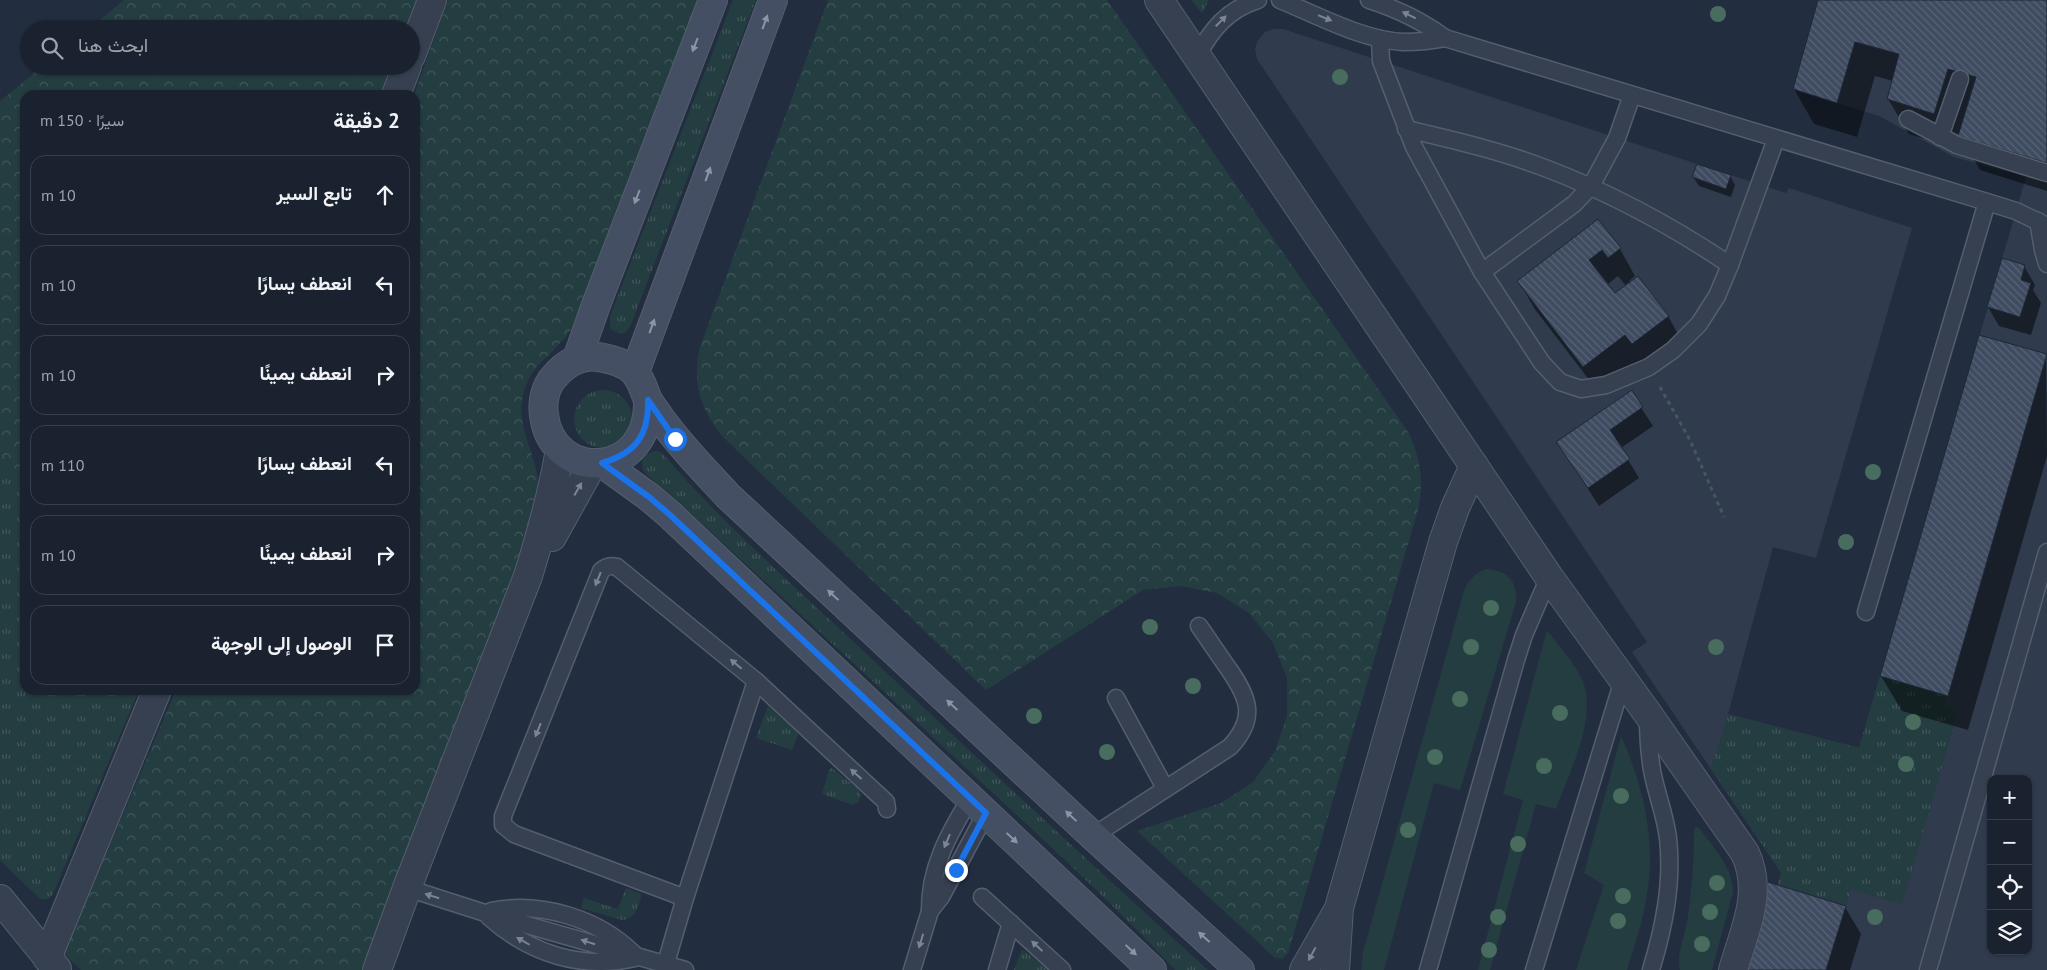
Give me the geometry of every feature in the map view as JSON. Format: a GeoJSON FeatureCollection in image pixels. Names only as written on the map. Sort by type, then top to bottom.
{"type":"FeatureCollection","features":[{"type":"Feature","properties":{"kind":"street"},"geometry":{"type":"LineString","coordinates":[[420,32],[432,0]]}},
{"type":"Feature","properties":{"kind":"street"},"geometry":{"type":"LineString","coordinates":[[577,359],[713,0]]}},
{"type":"Feature","properties":{"kind":"street"},"geometry":{"type":"LineString","coordinates":[[635,372],[773,0]]}},
{"type":"Feature","properties":{"kind":"street"},"geometry":{"type":"LineString","coordinates":[[1159,0],[1549,577],[1745,853],[1750,865],[1754,890],[1733,970]]}},
{"type":"Feature","properties":{"kind":"street"},"geometry":{"type":"LineString","coordinates":[[398,90],[404,75]]}},
{"type":"Feature","properties":{"kind":"street"},"geometry":{"type":"LineString","coordinates":[[593,356],[610,358],[635,372],[648,400],[649,414],[646,428],[629,452],[616,459],[598,463],[576,459],[560,449],[550,437],[545,423],[543,408],[546,392],[553,378],[563,367],[577,359],[593,356]]}},
{"type":"Feature","properties":{"kind":"street"},"geometry":{"type":"LineString","coordinates":[[648,400],[675,439],[728,496],[1093,836],[1240,970]]}},
{"type":"Feature","properties":{"kind":"street"},"geometry":{"type":"LineString","coordinates":[[377,970],[528,576],[543,530],[554,485],[560,449]]}},
{"type":"Feature","properties":{"kind":"street"},"geometry":{"type":"LineString","coordinates":[[528,576],[598,463]]}},
{"type":"Feature","properties":{"kind":"street"},"geometry":{"type":"LineString","coordinates":[[598,463],[649,497],[669,514],[1152,970]]}},
{"type":"Feature","properties":{"kind":"street"},"geometry":{"type":"LineString","coordinates":[[1335,970],[1339,908],[1443,542],[1455,508],[1474,466]]}},
{"type":"Feature","properties":{"kind":"street"},"geometry":{"type":"LineString","coordinates":[[52,964],[155,695]]}},
{"type":"Feature","properties":{"kind":"street"},"geometry":{"type":"LineString","coordinates":[[0,899],[52,964]]}},
{"type":"Feature","properties":{"kind":"street"},"geometry":{"type":"LineString","coordinates":[[1304,970],[1339,908]]}},
{"type":"Feature","properties":{"kind":"lane"},"geometry":{"type":"LineString","coordinates":[[1197,56],[1209,34],[1225,16],[1246,4],[1258,0]]}},
{"type":"Feature","properties":{"kind":"lane"},"geometry":{"type":"LineString","coordinates":[[1280,0],[1380,39],[1424,42],[1445,38]]}},
{"type":"Feature","properties":{"kind":"lane"},"geometry":{"type":"LineString","coordinates":[[1368,0],[1409,14],[1445,38],[1986,202],[2043,223],[2042,250],[2047,264]]}},
{"type":"Feature","properties":{"kind":"lane"},"geometry":{"type":"LineString","coordinates":[[1380,39],[1381,61],[1406,129],[1421,163],[1482,272],[1542,363],[1560,382],[1582,389],[1606,386],[1649,367],[1673,350],[1699,324],[1717,296],[1730,265],[1776,139]]}},
{"type":"Feature","properties":{"kind":"lane"},"geometry":{"type":"LineString","coordinates":[[1940,137],[1960,79]]}},
{"type":"Feature","properties":{"kind":"lane"},"geometry":{"type":"LineString","coordinates":[[1482,272],[1574,204],[1591,186],[1617,138],[1632,95]]}},
{"type":"Feature","properties":{"kind":"lane"},"geometry":{"type":"LineString","coordinates":[[1908,119],[1940,137],[1978,153],[2047,173]]}},
{"type":"Feature","properties":{"kind":"lane"},"geometry":{"type":"LineString","coordinates":[[1406,129],[1502,154],[1544,167],[1591,186],[1663,222],[1730,265]]}},
{"type":"Feature","properties":{"kind":"lane"},"geometry":{"type":"LineString","coordinates":[[1866,612],[1986,202]]}},
{"type":"Feature","properties":{"kind":"lane"},"geometry":{"type":"LineString","coordinates":[[1928,970],[2047,552]]}},
{"type":"Feature","properties":{"kind":"lane"},"geometry":{"type":"LineString","coordinates":[[685,898],[514,834],[503,825],[503,816],[601,571],[605,567],[617,567],[756,681],[886,802],[887,809]]}},
{"type":"Feature","properties":{"kind":"lane"},"geometry":{"type":"LineString","coordinates":[[1428,970],[1516,660],[1549,577]]}},
{"type":"Feature","properties":{"kind":"lane"},"geometry":{"type":"LineString","coordinates":[[1093,836],[1230,747],[1240,736],[1246,723],[1248,709],[1245,695],[1199,626]]}},
{"type":"Feature","properties":{"kind":"lane"},"geometry":{"type":"LineString","coordinates":[[1534,970],[1623,680]]}},
{"type":"Feature","properties":{"kind":"lane"},"geometry":{"type":"LineString","coordinates":[[665,967],[685,898],[756,681]]}},
{"type":"Feature","properties":{"kind":"lane"},"geometry":{"type":"LineString","coordinates":[[1116,698],[1165,788]]}},
{"type":"Feature","properties":{"kind":"lane"},"geometry":{"type":"LineString","coordinates":[[1648,714],[1648,744],[1668,838],[1670,876],[1666,914],[1651,970]]}},
{"type":"Feature","properties":{"kind":"lane"},"geometry":{"type":"LineString","coordinates":[[912,970],[930,911],[930,893],[939,860],[952,830],[978,806]]}},
{"type":"Feature","properties":{"kind":"lane"},"geometry":{"type":"LineString","coordinates":[[930,911],[941,897],[978,806]]}},
{"type":"Feature","properties":{"kind":"lane"},"geometry":{"type":"LineString","coordinates":[[407,888],[665,967],[685,970]]}},
{"type":"Feature","properties":{"kind":"lane"},"geometry":{"type":"LineString","coordinates":[[982,898],[1062,970]]}},
{"type":"Feature","properties":{"kind":"lane"},"geometry":{"type":"LineString","coordinates":[[485,912],[497,924],[526,942],[559,957],[579,962],[596,963],[618,962],[637,957]]}},
{"type":"Feature","properties":{"kind":"lane"},"geometry":{"type":"LineString","coordinates":[[997,970],[1011,923]]}},
{"type":"Feature","properties":{"kind":"path"},"geometry":{"type":"LineString","coordinates":[[1649,367],[1690,440],[1724,517]]}},
{"type":"Feature","properties":{"kind":"shaded area"},"geometry":{"type":"Polygon","coordinates":[[[1818,0],[2047,0],[2047,970],[1741,970],[1768,882],[1778,885],[1781,873],[1632,652],[1647,642],[1257,59],[1255,49],[1258,40],[1265,32],[1283,29],[1786,193],[1789,188],[1912,228],[1816,558],[1773,547],[1728,714],[1859,748],[2026,177],[1954,157],[1879,116],[1793,89],[1818,0]]]}},
{"type":"Feature","properties":{"kind":"green space"},"geometry":{"type":"Polygon","coordinates":[[[124,0],[417,0],[409,20],[100,20],[124,0]]]}},
{"type":"Feature","properties":{"kind":"green space"},"geometry":{"type":"Polygon","coordinates":[[[448,0],[698,0],[579,316],[565,338],[533,372],[527,383],[521,409],[522,421],[540,489],[536,529],[361,970],[81,970],[64,953],[174,695],[420,695],[420,90],[416,90],[448,0]]]}},
{"type":"Feature","properties":{"kind":"green space"},"geometry":{"type":"Polygon","coordinates":[[[733,0],[756,0],[630,327],[621,334],[610,329],[610,316],[733,0]]]}},
{"type":"Feature","properties":{"kind":"green space"},"geometry":{"type":"Polygon","coordinates":[[[828,0],[1107,0],[1408,432],[1416,451],[1420,470],[1421,490],[1418,510],[1288,953],[1282,959],[1274,957],[1137,831],[1221,803],[1253,782],[1275,751],[1287,716],[1287,678],[1273,643],[1249,613],[1217,593],[1180,586],[1143,590],[986,690],[722,436],[703,406],[697,374],[699,350],[828,0]]]}},
{"type":"Feature","properties":{"kind":"green space"},"geometry":{"type":"Polygon","coordinates":[[[1191,0],[1209,0],[1202,13],[1191,0]]]}},
{"type":"Feature","properties":{"kind":"green space"},"geometry":{"type":"Polygon","coordinates":[[[32,75],[389,75],[383,90],[20,90],[20,474],[0,452],[0,101],[32,75]]]}},
{"type":"Feature","properties":{"kind":"green space"},"geometry":{"type":"Polygon","coordinates":[[[597,390],[609,390],[624,398],[632,413],[632,425],[624,440],[609,448],[597,448],[582,440],[574,425],[574,413],[582,398],[597,390]]]}},
{"type":"Feature","properties":{"kind":"green space"},"geometry":{"type":"Polygon","coordinates":[[[656,451],[662,453],[713,508],[793,586],[1208,970],[1175,970],[1067,862],[644,472],[642,461],[648,454],[656,451]]]}},
{"type":"Feature","properties":{"kind":"green space"},"geometry":{"type":"Polygon","coordinates":[[[0,452],[20,474],[20,695],[137,695],[50,898],[42,899],[38,897],[0,860],[0,452]]]}},
{"type":"Feature","properties":{"kind":"green space"},"geometry":{"type":"Polygon","coordinates":[[[1486,569],[1500,572],[1510,578],[1515,588],[1516,602],[1460,790],[1434,783],[1384,970],[1361,970],[1363,952],[1464,591],[1472,577],[1486,569]]]}},
{"type":"Feature","properties":{"kind":"green space"},"geometry":{"type":"Polygon","coordinates":[[[1547,630],[1581,677],[1586,692],[1585,726],[1575,761],[1556,809],[1536,804],[1490,970],[1478,970],[1523,800],[1503,794],[1547,630]]]}},
{"type":"Feature","properties":{"kind":"green space"},"geometry":{"type":"Polygon","coordinates":[[[1880,676],[1948,696],[1944,708],[1958,712],[1902,904],[1851,890],[1846,906],[1778,885],[1781,873],[1711,768],[1728,714],[1859,748],[1880,676]]]}},
{"type":"Feature","properties":{"kind":"green space"},"geometry":{"type":"Polygon","coordinates":[[[768,706],[797,731],[798,735],[792,750],[756,738],[768,706]]]}},
{"type":"Feature","properties":{"kind":"green space"},"geometry":{"type":"Polygon","coordinates":[[[1621,736],[1642,796],[1649,837],[1649,879],[1644,909],[1627,970],[1576,970],[1604,885],[1584,873],[1621,736]]]}},
{"type":"Feature","properties":{"kind":"green space"},"geometry":{"type":"Polygon","coordinates":[[[832,768],[859,790],[861,795],[858,803],[853,805],[822,794],[829,770],[832,768]]]}},
{"type":"Feature","properties":{"kind":"green space"},"geometry":{"type":"Polygon","coordinates":[[[1696,827],[1699,828],[1710,842],[1726,866],[1730,874],[1733,892],[1712,970],[1680,970],[1679,957],[1691,895],[1694,831],[1696,827]]]}},
{"type":"Feature","properties":{"kind":"green space"},"geometry":{"type":"Polygon","coordinates":[[[626,888],[642,894],[636,911],[627,919],[622,920],[581,908],[584,898],[618,909],[626,888]]]}},
{"type":"Feature","properties":{"kind":"green space"},"geometry":{"type":"Polygon","coordinates":[[[1022,949],[1048,970],[1014,970],[1022,949]]]}},
{"type":"Feature","properties":{"kind":"building"},"geometry":{"type":"Polygon","coordinates":[[[1818,0],[2047,0],[2047,163],[1958,136],[1976,77],[1948,69],[1934,114],[1887,99],[1899,54],[1855,42],[1837,103],[1793,89],[1818,0]]]}},
{"type":"Feature","properties":{"kind":"building"},"geometry":{"type":"Polygon","coordinates":[[[1697,164],[1731,175],[1726,189],[1692,177],[1697,164]]]}},
{"type":"Feature","properties":{"kind":"building"},"geometry":{"type":"Polygon","coordinates":[[[1598,219],[1621,248],[1608,258],[1602,250],[1589,260],[1615,293],[1638,276],[1669,316],[1632,344],[1625,335],[1583,367],[1517,281],[1598,219]]]}},
{"type":"Feature","properties":{"kind":"building"},"geometry":{"type":"Polygon","coordinates":[[[2002,258],[2025,265],[2021,280],[2031,283],[2020,317],[1987,307],[2002,258]]]}},
{"type":"Feature","properties":{"kind":"building"},"geometry":{"type":"Polygon","coordinates":[[[1979,335],[2047,354],[1948,696],[1880,676],[1979,335]]]}},
{"type":"Feature","properties":{"kind":"building"},"geometry":{"type":"Polygon","coordinates":[[[1632,390],[1643,407],[1610,430],[1630,459],[1588,488],[1556,442],[1632,390]]]}},
{"type":"Feature","properties":{"kind":"building"},"geometry":{"type":"Polygon","coordinates":[[[1768,882],[1846,906],[1826,970],[1741,970],[1768,882]]]}},
{"type":"Feature","properties":{"kind":"route"},"geometry":{"type":"LineString","coordinates":[[675,439],[648,400],[649,414],[646,428],[638,441],[629,452],[616,459],[602,463],[669,514],[986,813],[956,870]]}}]}
